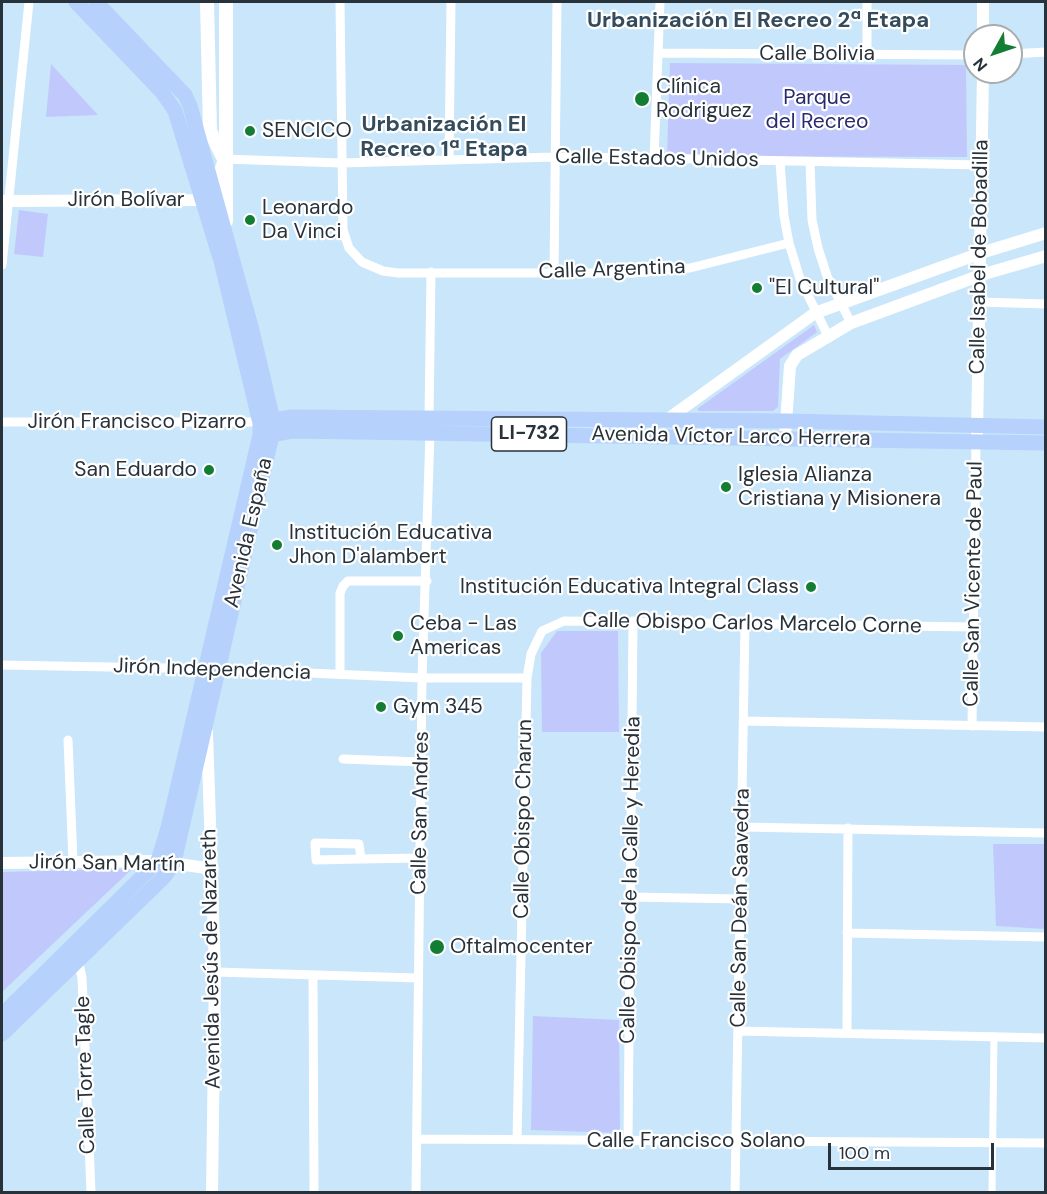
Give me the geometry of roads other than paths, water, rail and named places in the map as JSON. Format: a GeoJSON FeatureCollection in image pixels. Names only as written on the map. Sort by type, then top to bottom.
{"type":"FeatureCollection","features":[{"type":"Feature","properties":{"kind":"main road","name":"Avenida España"},"geometry":{"type":"LineString","coordinates":[[76,2],[171,104],[179,119],[226,236],[269,426]]}},
{"type":"Feature","properties":{"kind":"main road","name":"Avenida España"},"geometry":{"type":"LineString","coordinates":[[96,2],[185,95],[195,119],[221,261],[269,426]]}},
{"type":"Feature","properties":{"kind":"main road"},"geometry":{"type":"LineString","coordinates":[[207,2],[210,131],[224,159]]}},
{"type":"Feature","properties":{"kind":"main road"},"geometry":{"type":"LineString","coordinates":[[226,2],[224,159],[226,236]]}},
{"type":"Feature","properties":{"kind":"main road"},"geometry":{"type":"LineString","coordinates":[[207,28],[226,29]]}},
{"type":"Feature","properties":{"kind":"main road"},"geometry":{"type":"LineString","coordinates":[[185,95],[195,101],[208,100]]}},
{"type":"Feature","properties":{"kind":"main road","name":"Avenida Víctor Larco Herrera"},"geometry":{"type":"LineString","coordinates":[[269,426],[292,431],[665,421],[787,421],[977,434],[1046,443]]}},
{"type":"Feature","properties":{"kind":"main road","name":"Avenida España"},"geometry":{"type":"LineString","coordinates":[[2,1015],[158,861],[211,669],[260,435],[269,426]]}},
{"type":"Feature","properties":{"kind":"main road","name":"Avenida Víctor Larco Herrera"},"geometry":{"type":"LineString","coordinates":[[430,426],[785,437],[977,434],[1046,427]]}},
{"type":"Feature","properties":{"kind":"main road","name":"Avenida España"},"geometry":{"type":"LineString","coordinates":[[2,1034],[165,876],[174,862],[207,725],[211,669]]}},
{"type":"Feature","properties":{"kind":"street"},"geometry":{"type":"LineString","coordinates":[[2,266],[5,201],[29,2]]}},
{"type":"Feature","properties":{"kind":"street"},"geometry":{"type":"LineString","coordinates":[[340,2],[341,163]]}},
{"type":"Feature","properties":{"kind":"street"},"geometry":{"type":"LineString","coordinates":[[449,160],[451,2]]}},
{"type":"Feature","properties":{"kind":"street"},"geometry":{"type":"LineString","coordinates":[[554,273],[557,2]]}},
{"type":"Feature","properties":{"kind":"street"},"geometry":{"type":"LineString","coordinates":[[654,158],[660,2]]}},
{"type":"Feature","properties":{"kind":"street"},"geometry":{"type":"LineString","coordinates":[[867,2],[867,53]]}},
{"type":"Feature","properties":{"kind":"street"},"geometry":{"type":"LineString","coordinates":[[983,2],[983,24]]}},
{"type":"Feature","properties":{"kind":"street"},"geometry":{"type":"LineString","coordinates":[[1023,53],[1046,52]]}},
{"type":"Feature","properties":{"kind":"street","name":"Calle Bolivia"},"geometry":{"type":"LineString","coordinates":[[658,53],[963,55]]}},
{"type":"Feature","properties":{"kind":"street","name":"Calle Isabel de Bobadilla"},"geometry":{"type":"LineString","coordinates":[[977,434],[983,84]]}},
{"type":"Feature","properties":{"kind":"street","name":"Calle Estados Unidos"},"geometry":{"type":"LineString","coordinates":[[224,159],[341,163],[554,157],[981,165]]}},
{"type":"Feature","properties":{"kind":"street","name":"Jirón Bolívar"},"geometry":{"type":"LineString","coordinates":[[5,201],[208,195],[224,159]]}},
{"type":"Feature","properties":{"kind":"street"},"geometry":{"type":"LineString","coordinates":[[780,162],[783,216],[789,243],[800,279],[828,336]]}},
{"type":"Feature","properties":{"kind":"street"},"geometry":{"type":"LineString","coordinates":[[810,162],[812,220],[818,248],[839,302],[851,323]]}},
{"type":"Feature","properties":{"kind":"street","name":"Calle Argentina"},"geometry":{"type":"LineString","coordinates":[[341,163],[343,230],[349,248],[362,262],[383,271],[634,273],[690,268],[789,243]]}},
{"type":"Feature","properties":{"kind":"street"},"geometry":{"type":"LineString","coordinates":[[665,421],[815,313],[839,302],[1046,233]]}},
{"type":"Feature","properties":{"kind":"street"},"geometry":{"type":"LineString","coordinates":[[785,437],[791,360],[851,323],[981,275],[1046,256]]}},
{"type":"Feature","properties":{"kind":"street","name":"Calle San Andres"},"geometry":{"type":"LineString","coordinates":[[416,1192],[422,678],[427,581],[431,272]]}},
{"type":"Feature","properties":{"kind":"street"},"geometry":{"type":"LineString","coordinates":[[980,302],[1046,304]]}},
{"type":"Feature","properties":{"kind":"street","name":"Jirón Francisco Pizarro"},"geometry":{"type":"LineString","coordinates":[[2,422],[269,426]]}},
{"type":"Feature","properties":{"kind":"street","name":"Calle San Vicente de Paul"},"geometry":{"type":"LineString","coordinates":[[972,726],[977,434]]}},
{"type":"Feature","properties":{"kind":"street"},"geometry":{"type":"LineString","coordinates":[[340,674],[340,592],[343,586],[348,581],[427,581]]}},
{"type":"Feature","properties":{"kind":"street","name":"Calle Obispo Carlos Marcelo Corne"},"geometry":{"type":"LineString","coordinates":[[527,678],[531,654],[542,632],[564,621],[974,627]]}},
{"type":"Feature","properties":{"kind":"street","name":"Calle Obispo de la Calle y Heredia"},"geometry":{"type":"LineString","coordinates":[[628,1140],[633,621]]}},
{"type":"Feature","properties":{"kind":"street","name":"Calle San Deán Saavedra"},"geometry":{"type":"LineString","coordinates":[[735,1192],[745,623]]}},
{"type":"Feature","properties":{"kind":"street","name":"Jirón Independencia"},"geometry":{"type":"LineString","coordinates":[[2,665],[211,669],[422,678]]}},
{"type":"Feature","properties":{"kind":"street"},"geometry":{"type":"LineString","coordinates":[[422,678],[527,678]]}},
{"type":"Feature","properties":{"kind":"street","name":"Calle Obispo Charun"},"geometry":{"type":"LineString","coordinates":[[518,1140],[527,678]]}},
{"type":"Feature","properties":{"kind":"street"},"geometry":{"type":"LineString","coordinates":[[744,721],[1046,727]]}},
{"type":"Feature","properties":{"kind":"street","name":"Avenida Jesús de Nazareth"},"geometry":{"type":"LineString","coordinates":[[207,725],[215,972],[212,1192]]}},
{"type":"Feature","properties":{"kind":"street"},"geometry":{"type":"LineString","coordinates":[[68,740],[73,861]]}},
{"type":"Feature","properties":{"kind":"street"},"geometry":{"type":"LineString","coordinates":[[343,759],[421,762]]}},
{"type":"Feature","properties":{"kind":"street"},"geometry":{"type":"LineString","coordinates":[[742,826],[1046,833]]}},
{"type":"Feature","properties":{"kind":"street"},"geometry":{"type":"LineString","coordinates":[[847,1033],[848,828]]}},
{"type":"Feature","properties":{"kind":"street"},"geometry":{"type":"LineString","coordinates":[[361,859],[360,844],[315,843],[316,860],[420,858]]}},
{"type":"Feature","properties":{"kind":"street","name":"Jirón San Martín"},"geometry":{"type":"LineString","coordinates":[[2,863],[158,861],[213,869]]}},
{"type":"Feature","properties":{"kind":"street"},"geometry":{"type":"LineString","coordinates":[[630,897],[741,899]]}},
{"type":"Feature","properties":{"kind":"street"},"geometry":{"type":"LineString","coordinates":[[847,933],[1046,937]]}},
{"type":"Feature","properties":{"kind":"street","name":"Calle Torre Tagle"},"geometry":{"type":"LineString","coordinates":[[78,959],[82,978],[91,1192]]}},
{"type":"Feature","properties":{"kind":"street"},"geometry":{"type":"LineString","coordinates":[[215,972],[418,978]]}},
{"type":"Feature","properties":{"kind":"street"},"geometry":{"type":"LineString","coordinates":[[313,976],[314,1192]]}},
{"type":"Feature","properties":{"kind":"street"},"geometry":{"type":"LineString","coordinates":[[738,1031],[1046,1038]]}},
{"type":"Feature","properties":{"kind":"street"},"geometry":{"type":"LineString","coordinates":[[992,1192],[994,1036]]}},
{"type":"Feature","properties":{"kind":"street","name":"Calle Francisco Solano"},"geometry":{"type":"LineString","coordinates":[[418,1139],[1046,1143]]}},
{"type":"Feature","properties":{"kind":"place","name":"Clínica Rodriguez"},"geometry":{"type":"Point","coordinates":[642,99]}},
{"type":"Feature","properties":{"kind":"place","name":"SENCICO"},"geometry":{"type":"Point","coordinates":[250,131]}},
{"type":"Feature","properties":{"kind":"place","name":"Leonardo Da Vinci"},"geometry":{"type":"Point","coordinates":[250,220]}},
{"type":"Feature","properties":{"kind":"place","name":"\"El Cultural\""},"geometry":{"type":"Point","coordinates":[757,288]}},
{"type":"Feature","properties":{"kind":"place","name":"San Eduardo"},"geometry":{"type":"Point","coordinates":[209,470]}},
{"type":"Feature","properties":{"kind":"place","name":"Iglesia Alianza Cristiana y Misionera"},"geometry":{"type":"Point","coordinates":[726,487]}},
{"type":"Feature","properties":{"kind":"place","name":"Institución Educativa Jhon D'alambert"},"geometry":{"type":"Point","coordinates":[277,545]}},
{"type":"Feature","properties":{"kind":"place","name":"Institución Educativa Integral Class"},"geometry":{"type":"Point","coordinates":[811,587]}},
{"type":"Feature","properties":{"kind":"place","name":"Ceba - Las Americas"},"geometry":{"type":"Point","coordinates":[398,636]}},
{"type":"Feature","properties":{"kind":"place","name":"Gym 345"},"geometry":{"type":"Point","coordinates":[381,707]}},
{"type":"Feature","properties":{"kind":"place","name":"Oftalmocenter"},"geometry":{"type":"Point","coordinates":[437,947]}},
{"type":"Feature","properties":{"kind":"district","name":"Urbanización El Recreo 2ª Etapa"},"geometry":{"type":"Point","coordinates":[758,21]}},
{"type":"Feature","properties":{"kind":"district","name":"Urbanización El Recreo 1ª Etapa"},"geometry":{"type":"Point","coordinates":[444,138]}},
{"type":"Feature","properties":{"kind":"park label","name":"Parque del Recreo"},"geometry":{"type":"Point","coordinates":[817,110]}}]}
